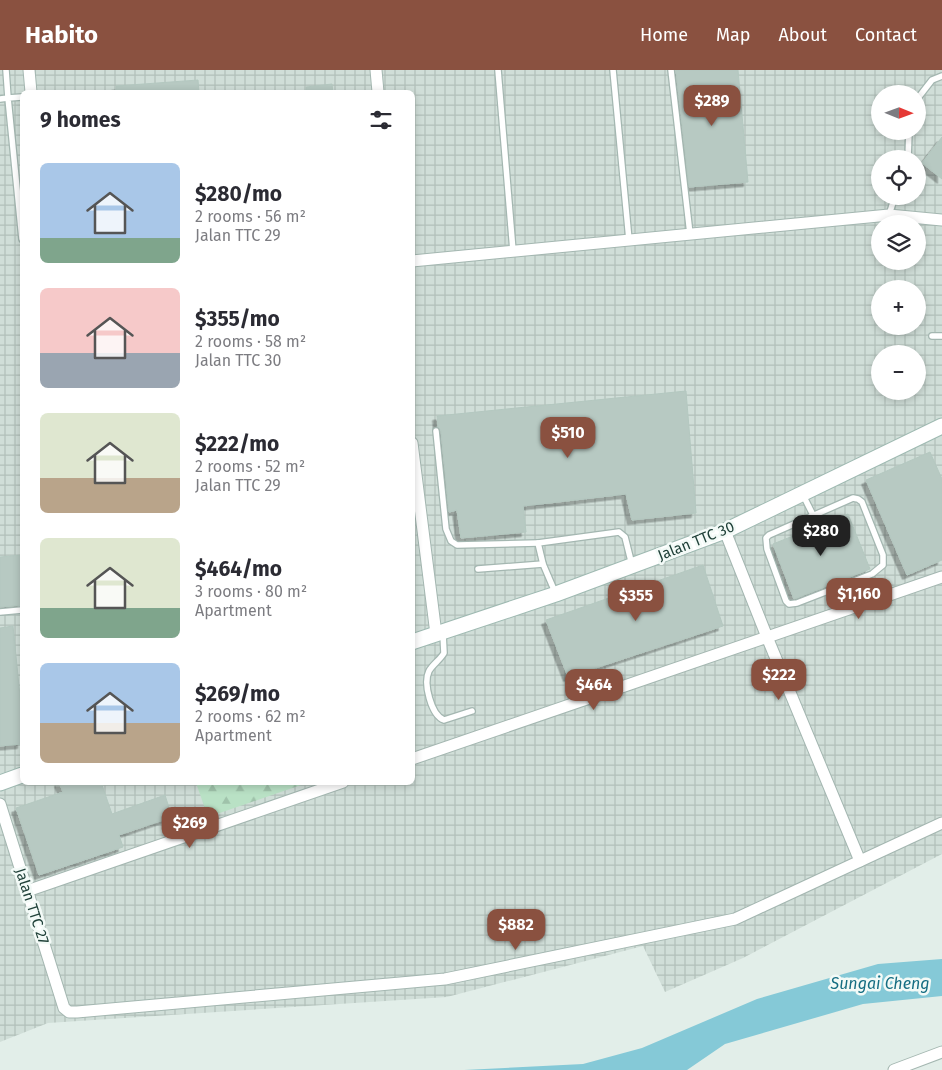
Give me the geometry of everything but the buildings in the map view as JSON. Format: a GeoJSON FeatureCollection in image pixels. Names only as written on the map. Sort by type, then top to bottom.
{"type":"FeatureCollection","features":[{"type":"Feature","properties":{"kind":"street"},"geometry":{"type":"LineString","coordinates":[[29,70],[31,90]]}},
{"type":"Feature","properties":{"kind":"street"},"geometry":{"type":"LineString","coordinates":[[376,70],[378,90]]}},
{"type":"Feature","properties":{"kind":"street"},"geometry":{"type":"LineString","coordinates":[[415,261],[871,217]]}},
{"type":"Feature","properties":{"kind":"street"},"geometry":{"type":"LineString","coordinates":[[926,218],[942,220]]}},
{"type":"Feature","properties":{"kind":"street","name":"Jalan TTC 30"},"geometry":{"type":"LineString","coordinates":[[415,641],[556,594],[725,531],[942,426]]}},
{"type":"Feature","properties":{"kind":"street"},"geometry":{"type":"LineString","coordinates":[[415,463],[440,633]]}},
{"type":"Feature","properties":{"kind":"street"},"geometry":{"type":"LineString","coordinates":[[725,531],[766,638],[860,861],[942,823]]}},
{"type":"Feature","properties":{"kind":"street"},"geometry":{"type":"LineString","coordinates":[[415,758],[942,577]]}},
{"type":"Feature","properties":{"kind":"street"},"geometry":{"type":"LineString","coordinates":[[0,783],[20,776]]}},
{"type":"Feature","properties":{"kind":"street"},"geometry":{"type":"LineString","coordinates":[[27,891],[334,785]]}},
{"type":"Feature","properties":{"kind":"street","name":"Jalan TTC 27"},"geometry":{"type":"LineString","coordinates":[[0,804],[64,1008],[70,1012],[446,979],[735,919],[860,861]]}},
{"type":"Feature","properties":{"kind":"street"},"geometry":{"type":"LineString","coordinates":[[894,1070],[942,1052]]}},
{"type":"Feature","properties":{"kind":"lane"},"geometry":{"type":"LineString","coordinates":[[6,70],[20,219]]}},
{"type":"Feature","properties":{"kind":"lane"},"geometry":{"type":"LineString","coordinates":[[498,70],[513,251]]}},
{"type":"Feature","properties":{"kind":"lane"},"geometry":{"type":"LineString","coordinates":[[613,70],[629,240]]}},
{"type":"Feature","properties":{"kind":"lane"},"geometry":{"type":"LineString","coordinates":[[671,70],[690,234]]}},
{"type":"Feature","properties":{"kind":"lane"},"geometry":{"type":"LineString","coordinates":[[926,88],[932,80],[942,76]]}},
{"type":"Feature","properties":{"kind":"lane"},"geometry":{"type":"LineString","coordinates":[[0,99],[20,97]]}},
{"type":"Feature","properties":{"kind":"lane"},"geometry":{"type":"LineString","coordinates":[[889,215],[892,205]]}},
{"type":"Feature","properties":{"kind":"lane"},"geometry":{"type":"LineString","coordinates":[[932,336],[942,336]]}},
{"type":"Feature","properties":{"kind":"lane"},"geometry":{"type":"LineString","coordinates":[[436,431],[446,530],[451,541],[457,545],[538,543],[619,532],[625,537],[632,566]]}},
{"type":"Feature","properties":{"kind":"lane"},"geometry":{"type":"LineString","coordinates":[[802,493],[813,515]]}},
{"type":"Feature","properties":{"kind":"lane"},"geometry":{"type":"LineString","coordinates":[[848,499],[858,499],[862,502],[883,555],[883,565],[872,574],[797,604],[789,604],[786,601],[767,549],[766,538],[813,515],[848,499]]}},
{"type":"Feature","properties":{"kind":"lane"},"geometry":{"type":"LineString","coordinates":[[538,543],[543,564],[556,594]]}},
{"type":"Feature","properties":{"kind":"lane"},"geometry":{"type":"LineString","coordinates":[[478,570],[543,564]]}},
{"type":"Feature","properties":{"kind":"lane"},"geometry":{"type":"LineString","coordinates":[[0,612],[20,610]]}},
{"type":"Feature","properties":{"kind":"lane"},"geometry":{"type":"LineString","coordinates":[[440,633],[444,653],[429,670],[426,680],[432,703],[438,716],[444,720],[472,711]]}},
{"type":"Feature","properties":{"kind":"shaded area"},"geometry":{"type":"Polygon","coordinates":[[[0,70],[942,70],[942,854],[743,958],[665,992],[643,946],[447,997],[48,1023],[0,1042],[0,70]]]}},
{"type":"Feature","properties":{"kind":"green space"},"geometry":{"type":"Polygon","coordinates":[[[197,785],[301,785],[208,817],[197,785]]]}},
{"type":"Feature","properties":{"kind":"water","name":"Sungai Cheng"},"geometry":{"type":"Polygon","coordinates":[[[942,959],[942,996],[863,1004],[725,1044],[687,1070],[464,1070],[583,1064],[642,1048],[757,999],[878,964],[942,959]]]}}]}
